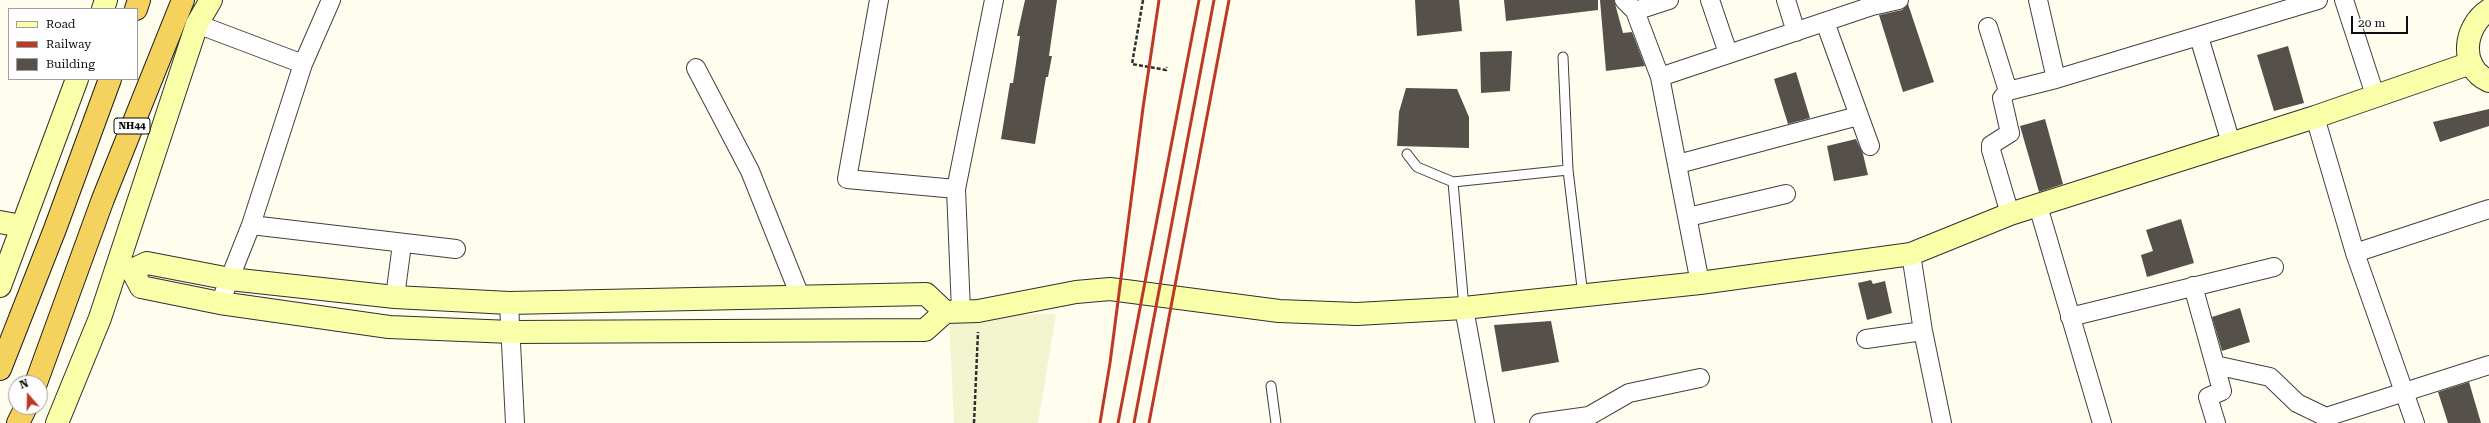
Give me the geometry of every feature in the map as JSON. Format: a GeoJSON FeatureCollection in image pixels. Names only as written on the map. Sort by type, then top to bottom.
{"type":"FeatureCollection","features":[{"type":"Feature","properties":{"kind":"highway","name":"NH44"},"geometry":{"type":"LineString","coordinates":[[39,375],[103,199],[183,0]]}},
{"type":"Feature","properties":{"kind":"highway"},"geometry":{"type":"LineString","coordinates":[[0,369],[55,229],[110,80]]}},
{"type":"Feature","properties":{"kind":"main road"},"geometry":{"type":"LineString","coordinates":[[57,423],[100,318],[124,268],[196,24],[211,0]]}},
{"type":"Feature","properties":{"kind":"main road"},"geometry":{"type":"LineString","coordinates":[[2489,10],[2480,16],[2472,26],[2468,38],[2467,51],[2471,63],[2478,73],[2489,81]]}},
{"type":"Feature","properties":{"kind":"main road"},"geometry":{"type":"LineString","coordinates":[[124,268],[141,287],[220,303],[389,327],[511,332],[925,330],[962,311],[1076,292],[1110,289],[1279,311],[1357,314],[1464,308],[1700,283],[1911,254],[2010,214],[2315,117],[2471,63]]}},
{"type":"Feature","properties":{"kind":"main road"},"geometry":{"type":"LineString","coordinates":[[1,281],[77,80]]}},
{"type":"Feature","properties":{"kind":"main road"},"geometry":{"type":"LineString","coordinates":[[0,222],[22,226]]}},
{"type":"Feature","properties":{"kind":"main road"},"geometry":{"type":"LineString","coordinates":[[124,268],[147,263],[230,279],[395,297],[510,303],[926,294],[962,311]]}},
{"type":"Feature","properties":{"kind":"street"},"geometry":{"type":"LineString","coordinates":[[220,303],[251,225],[303,64],[331,0]]}},
{"type":"Feature","properties":{"kind":"street"},"geometry":{"type":"LineString","coordinates":[[879,0],[847,179],[956,189]]}},
{"type":"Feature","properties":{"kind":"street"},"geometry":{"type":"LineString","coordinates":[[962,311],[956,189],[994,0]]}},
{"type":"Feature","properties":{"kind":"street"},"geometry":{"type":"LineString","coordinates":[[1669,0],[1629,6],[1660,77],[1700,283]]}},
{"type":"Feature","properties":{"kind":"street"},"geometry":{"type":"LineString","coordinates":[[1710,0],[1728,53]]}},
{"type":"Feature","properties":{"kind":"street"},"geometry":{"type":"LineString","coordinates":[[1786,0],[1796,32]]}},
{"type":"Feature","properties":{"kind":"street"},"geometry":{"type":"LineString","coordinates":[[1660,77],[1728,53],[1825,22],[1871,3],[1899,0]]}},
{"type":"Feature","properties":{"kind":"street"},"geometry":{"type":"LineString","coordinates":[[2038,0],[2056,79]]}},
{"type":"Feature","properties":{"kind":"street"},"geometry":{"type":"LineString","coordinates":[[2010,214],[1991,150],[1992,145],[2010,133],[2002,98],[2008,91],[2056,79],[2318,0]]}},
{"type":"Feature","properties":{"kind":"street"},"geometry":{"type":"LineString","coordinates":[[2344,0],[2375,95]]}},
{"type":"Feature","properties":{"kind":"street"},"geometry":{"type":"LineString","coordinates":[[1825,22],[1870,146]]}},
{"type":"Feature","properties":{"kind":"street"},"geometry":{"type":"LineString","coordinates":[[196,24],[303,64]]}},
{"type":"Feature","properties":{"kind":"street"},"geometry":{"type":"LineString","coordinates":[[1988,27],[2008,91]]}},
{"type":"Feature","properties":{"kind":"street"},"geometry":{"type":"LineString","coordinates":[[2199,37],[2231,143]]}},
{"type":"Feature","properties":{"kind":"street"},"geometry":{"type":"LineString","coordinates":[[696,68],[750,171],[800,296]]}},
{"type":"Feature","properties":{"kind":"street"},"geometry":{"type":"LineString","coordinates":[[1678,164],[1858,116]]}},
{"type":"Feature","properties":{"kind":"street"},"geometry":{"type":"LineString","coordinates":[[2315,117],[2355,253],[2415,423]]}},
{"type":"Feature","properties":{"kind":"street"},"geometry":{"type":"LineString","coordinates":[[1688,217],[1786,194]]}},
{"type":"Feature","properties":{"kind":"street"},"geometry":{"type":"LineString","coordinates":[[2038,206],[2102,423]]}},
{"type":"Feature","properties":{"kind":"street"},"geometry":{"type":"LineString","coordinates":[[2355,253],[2489,209]]}},
{"type":"Feature","properties":{"kind":"street"},"geometry":{"type":"LineString","coordinates":[[251,225],[402,244],[456,249]]}},
{"type":"Feature","properties":{"kind":"street"},"geometry":{"type":"LineString","coordinates":[[395,297],[402,244]]}},
{"type":"Feature","properties":{"kind":"street"},"geometry":{"type":"LineString","coordinates":[[1911,254],[1923,331],[1942,423]]}},
{"type":"Feature","properties":{"kind":"street"},"geometry":{"type":"LineString","coordinates":[[2070,317],[2274,267]]}},
{"type":"Feature","properties":{"kind":"street"},"geometry":{"type":"LineString","coordinates":[[2193,286],[2222,390],[2208,397],[2216,423]]}},
{"type":"Feature","properties":{"kind":"street"},"geometry":{"type":"LineString","coordinates":[[510,303],[515,423]]}},
{"type":"Feature","properties":{"kind":"street"},"geometry":{"type":"LineString","coordinates":[[1464,308],[1486,423]]}},
{"type":"Feature","properties":{"kind":"street"},"geometry":{"type":"LineString","coordinates":[[1866,339],[1923,331]]}},
{"type":"Feature","properties":{"kind":"street"},"geometry":{"type":"LineString","coordinates":[[2215,366],[2270,378],[2298,403],[2327,420],[2404,391],[2489,365]]}},
{"type":"Feature","properties":{"kind":"street"},"geometry":{"type":"LineString","coordinates":[[1539,423],[1589,420],[1629,393],[1700,378]]}},
{"type":"Feature","properties":{"kind":"lane"},"geometry":{"type":"LineString","coordinates":[[1562,58],[1568,170],[1583,296]]}},
{"type":"Feature","properties":{"kind":"lane"},"geometry":{"type":"LineString","coordinates":[[1407,154],[1417,167],[1453,182],[1568,170]]}},
{"type":"Feature","properties":{"kind":"lane"},"geometry":{"type":"LineString","coordinates":[[1453,182],[1464,308]]}},
{"type":"Feature","properties":{"kind":"lane"},"geometry":{"type":"LineString","coordinates":[[1271,386],[1276,423]]}},
{"type":"Feature","properties":{"kind":"path"},"geometry":{"type":"LineString","coordinates":[[1143,0],[1132,64],[1166,70],[1167,67]]}},
{"type":"Feature","properties":{"kind":"path"},"geometry":{"type":"LineString","coordinates":[[962,311],[974,423]]}},
{"type":"Feature","properties":{"kind":"green space"},"geometry":{"type":"Polygon","coordinates":[[[1056,314],[1038,423],[954,423],[949,316],[1056,314]]]}},
{"type":"Feature","properties":{"kind":"building"},"geometry":{"type":"Polygon","coordinates":[[[1025,0],[1057,0],[1049,56],[1052,56],[1048,77],[1046,77],[1035,144],[1001,139],[1010,83],[1013,83],[1020,36],[1017,36],[1025,0]]]}},
{"type":"Feature","properties":{"kind":"building"},"geometry":{"type":"Polygon","coordinates":[[[1415,0],[1459,0],[1462,31],[1417,36],[1415,0]]]}},
{"type":"Feature","properties":{"kind":"building"},"geometry":{"type":"Polygon","coordinates":[[[1504,0],[1598,0],[1598,10],[1506,21],[1504,0]]]}},
{"type":"Feature","properties":{"kind":"building"},"geometry":{"type":"Polygon","coordinates":[[[1600,0],[1614,0],[1623,33],[1632,32],[1645,66],[1606,71],[1600,0]]]}},
{"type":"Feature","properties":{"kind":"building"},"geometry":{"type":"Polygon","coordinates":[[[1908,4],[1934,82],[1903,92],[1879,15],[1902,10],[1908,4]]]}},
{"type":"Feature","properties":{"kind":"building"},"geometry":{"type":"Polygon","coordinates":[[[2288,46],[2304,103],[2274,111],[2257,55],[2288,46]]]}},
{"type":"Feature","properties":{"kind":"building"},"geometry":{"type":"Polygon","coordinates":[[[1512,51],[1510,91],[1481,93],[1480,52],[1512,51]]]}},
{"type":"Feature","properties":{"kind":"building"},"geometry":{"type":"Polygon","coordinates":[[[1796,72],[1810,118],[1788,124],[1774,79],[1796,72]]]}},
{"type":"Feature","properties":{"kind":"building"},"geometry":{"type":"Polygon","coordinates":[[[1406,88],[1457,89],[1469,117],[1469,148],[1397,146],[1399,112],[1406,88]]]}},
{"type":"Feature","properties":{"kind":"building"},"geometry":{"type":"Polygon","coordinates":[[[2489,109],[2489,126],[2440,142],[2433,122],[2489,109]]]}},
{"type":"Feature","properties":{"kind":"building"},"geometry":{"type":"Polygon","coordinates":[[[2045,119],[2063,184],[2039,192],[2020,126],[2045,119]]]}},
{"type":"Feature","properties":{"kind":"building"},"geometry":{"type":"Polygon","coordinates":[[[1856,139],[1863,154],[1868,175],[1834,181],[1827,146],[1856,139]]]}},
{"type":"Feature","properties":{"kind":"building"},"geometry":{"type":"Polygon","coordinates":[[[2181,219],[2194,263],[2147,277],[2141,255],[2153,251],[2146,230],[2181,219]]]}},
{"type":"Feature","properties":{"kind":"building"},"geometry":{"type":"Polygon","coordinates":[[[1871,280],[1873,284],[1885,281],[1892,313],[1867,320],[1858,283],[1871,280]]]}},
{"type":"Feature","properties":{"kind":"building"},"geometry":{"type":"Polygon","coordinates":[[[2240,308],[2250,342],[2222,351],[2212,317],[2240,308]]]}},
{"type":"Feature","properties":{"kind":"building"},"geometry":{"type":"Polygon","coordinates":[[[1551,321],[1559,362],[1502,372],[1494,325],[1551,321]]]}},
{"type":"Feature","properties":{"kind":"building"},"geometry":{"type":"Polygon","coordinates":[[[2469,382],[2481,423],[2448,423],[2438,392],[2469,382]]]}},
{"type":"Feature","properties":{"kind":"railway"},"geometry":{"type":"LineString","coordinates":[[1100,423],[1110,363],[1143,108],[1159,0]]}},
{"type":"Feature","properties":{"kind":"railway"},"geometry":{"type":"LineString","coordinates":[[1118,423],[1199,0]]}},
{"type":"Feature","properties":{"kind":"railway"},"geometry":{"type":"LineString","coordinates":[[1134,423],[1214,0]]}},
{"type":"Feature","properties":{"kind":"railway"},"geometry":{"type":"LineString","coordinates":[[1149,423],[1229,0]]}}]}
